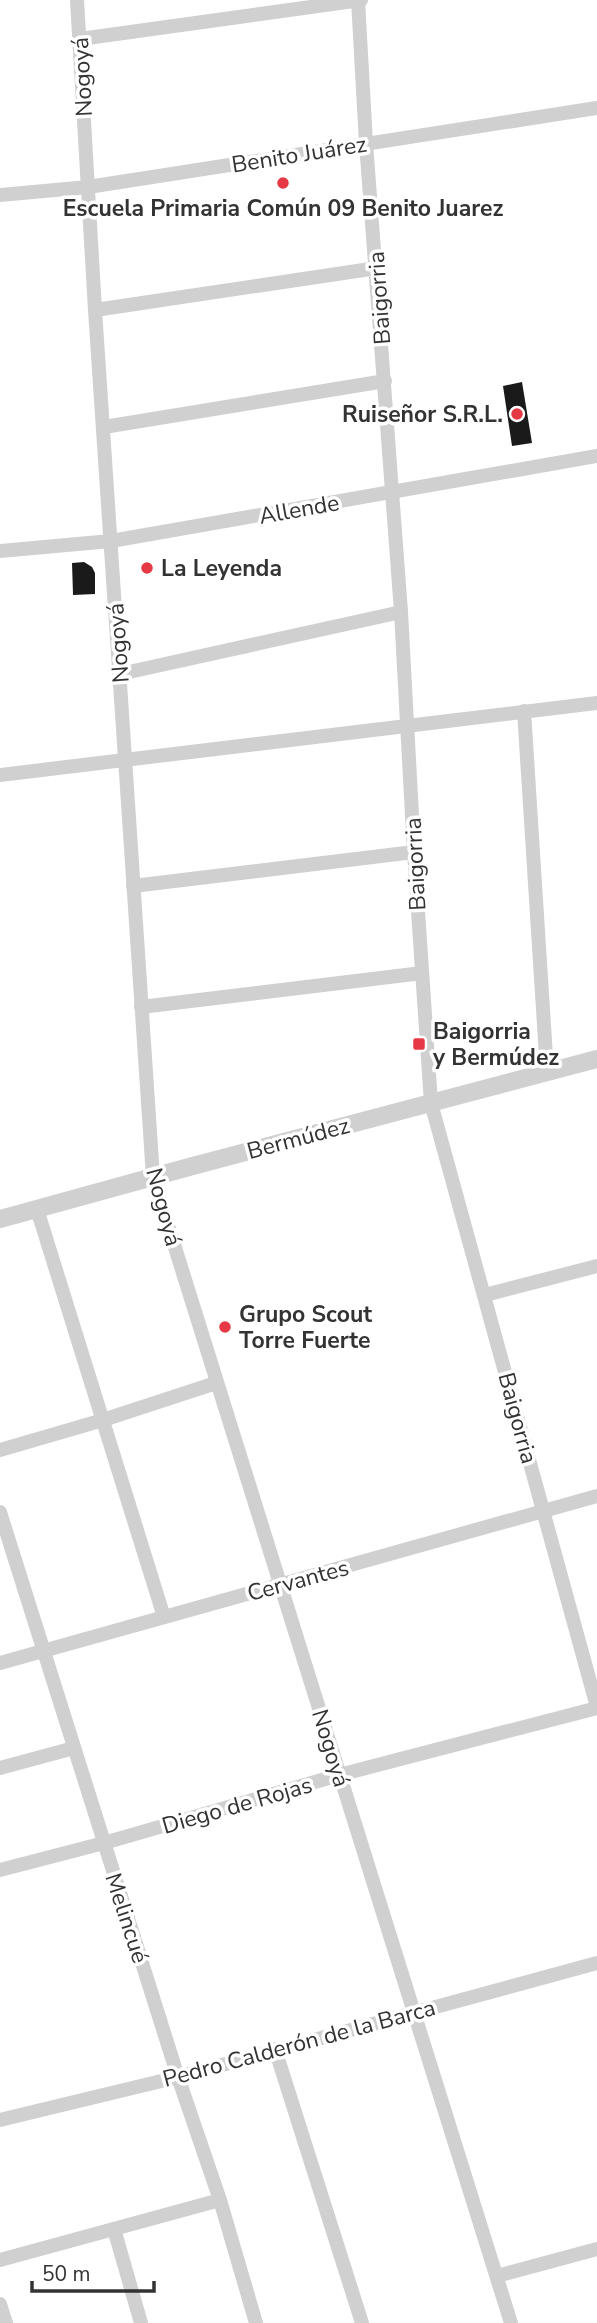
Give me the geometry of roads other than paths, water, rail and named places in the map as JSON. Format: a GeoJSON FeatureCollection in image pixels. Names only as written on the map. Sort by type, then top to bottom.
{"type":"FeatureCollection","features":[{"type":"Feature","properties":{"kind":"street","name":"Nogoyá"},"geometry":{"type":"LineString","coordinates":[[77,0],[153,1177],[511,2323]]}},
{"type":"Feature","properties":{"kind":"street"},"geometry":{"type":"LineString","coordinates":[[80,39],[359,0]]}},
{"type":"Feature","properties":{"kind":"street","name":"Baigorria"},"geometry":{"type":"LineString","coordinates":[[359,0],[366,143],[393,493],[431,1103],[597,1707]]}},
{"type":"Feature","properties":{"kind":"street","name":"Benito Juárez"},"geometry":{"type":"LineString","coordinates":[[0,195],[88,187],[597,108]]}},
{"type":"Feature","properties":{"kind":"street"},"geometry":{"type":"LineString","coordinates":[[95,310],[377,268]]}},
{"type":"Feature","properties":{"kind":"street"},"geometry":{"type":"LineString","coordinates":[[104,427],[385,381]]}},
{"type":"Feature","properties":{"kind":"street","name":"Allende"},"geometry":{"type":"LineString","coordinates":[[0,551],[111,541],[597,456]]}},
{"type":"Feature","properties":{"kind":"street"},"geometry":{"type":"LineString","coordinates":[[120,674],[401,612]]}},
{"type":"Feature","properties":{"kind":"street"},"geometry":{"type":"LineString","coordinates":[[0,775],[597,703]]}},
{"type":"Feature","properties":{"kind":"street"},"geometry":{"type":"LineString","coordinates":[[524,711],[547,1072]]}},
{"type":"Feature","properties":{"kind":"street"},"geometry":{"type":"LineString","coordinates":[[133,887],[414,852]]}},
{"type":"Feature","properties":{"kind":"street"},"geometry":{"type":"LineString","coordinates":[[141,1007],[422,973]]}},
{"type":"Feature","properties":{"kind":"street","name":"Bermúdez"},"geometry":{"type":"LineString","coordinates":[[0,1219],[597,1059]]}},
{"type":"Feature","properties":{"kind":"street"},"geometry":{"type":"LineString","coordinates":[[37,1209],[164,1617]]}},
{"type":"Feature","properties":{"kind":"street"},"geometry":{"type":"LineString","coordinates":[[485,1295],[597,1266]]}},
{"type":"Feature","properties":{"kind":"street"},"geometry":{"type":"LineString","coordinates":[[0,1450],[103,1420],[216,1382]]}},
{"type":"Feature","properties":{"kind":"street","name":"Cervantes"},"geometry":{"type":"LineString","coordinates":[[0,1663],[597,1496]]}},
{"type":"Feature","properties":{"kind":"street","name":"Melincué"},"geometry":{"type":"LineString","coordinates":[[0,1512],[178,2077],[220,2200],[256,2323]]}},
{"type":"Feature","properties":{"kind":"street","name":"Diego de Rojas"},"geometry":{"type":"LineString","coordinates":[[0,1870],[339,1775],[597,1707]]}},
{"type":"Feature","properties":{"kind":"street"},"geometry":{"type":"LineString","coordinates":[[0,1768],[74,1748]]}},
{"type":"Feature","properties":{"kind":"street","name":"Pedro Calderón de la Barca"},"geometry":{"type":"LineString","coordinates":[[0,2120],[178,2077],[597,1963]]}},
{"type":"Feature","properties":{"kind":"street"},"geometry":{"type":"LineString","coordinates":[[275,2049],[362,2323]]}},
{"type":"Feature","properties":{"kind":"street"},"geometry":{"type":"LineString","coordinates":[[0,2260],[220,2200]]}},
{"type":"Feature","properties":{"kind":"street"},"geometry":{"type":"LineString","coordinates":[[114,2229],[141,2323]]}},
{"type":"Feature","properties":{"kind":"street"},"geometry":{"type":"LineString","coordinates":[[497,2276],[597,2249]]}},
{"type":"Feature","properties":{"kind":"street"},"geometry":{"type":"LineString","coordinates":[[0,2304],[6,2323]]}},
{"type":"Feature","properties":{"kind":"place","name":"Escuela Primaria Común 09 Benito Juarez"},"geometry":{"type":"Point","coordinates":[283,183]}},
{"type":"Feature","properties":{"kind":"place","name":"Ruiseñor S.R.L."},"geometry":{"type":"Point","coordinates":[517,414]}},
{"type":"Feature","properties":{"kind":"place","name":"La Leyenda"},"geometry":{"type":"Point","coordinates":[147,568]}},
{"type":"Feature","properties":{"kind":"place","name":"Baigorria y Bermúdez"},"geometry":{"type":"Point","coordinates":[419,1044]}},
{"type":"Feature","properties":{"kind":"place","name":"Grupo Scout Torre Fuerte"},"geometry":{"type":"Point","coordinates":[225,1327]}}]}
